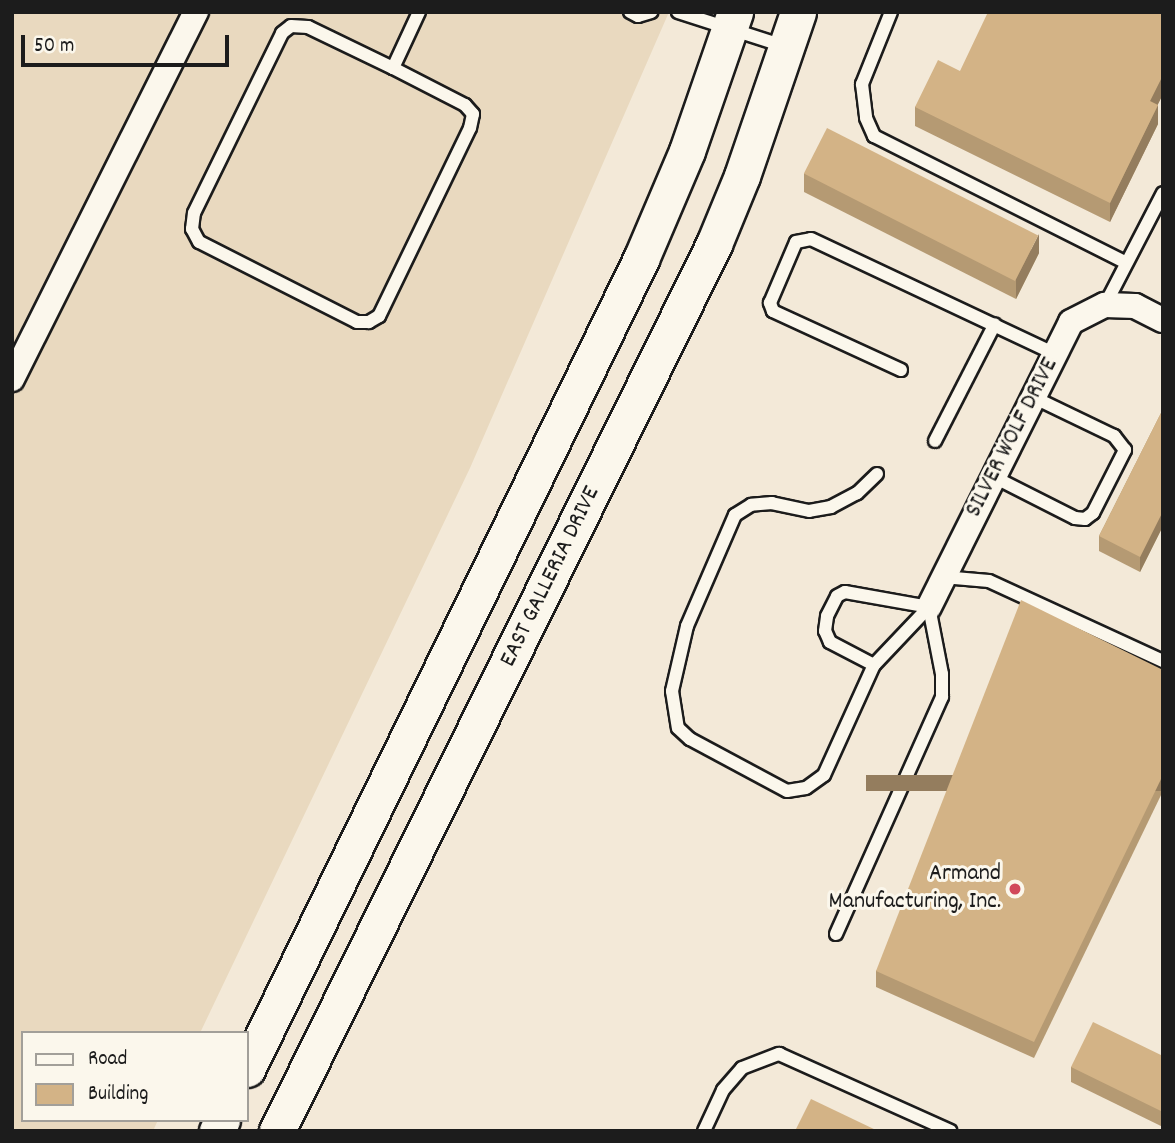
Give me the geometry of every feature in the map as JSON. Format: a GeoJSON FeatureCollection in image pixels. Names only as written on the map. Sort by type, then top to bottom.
{"type":"FeatureCollection","features":[{"type":"Feature","properties":{"kind":"main road","name":"EAST GALLERIA DRIVE"},"geometry":{"type":"LineString","coordinates":[[277,1131],[702,268],[743,176],[798,12]]}},
{"type":"Feature","properties":{"kind":"main road"},"geometry":{"type":"LineString","coordinates":[[248,1067],[641,259],[688,151],[733,21]]}},
{"type":"Feature","properties":{"kind":"street"},"geometry":{"type":"LineString","coordinates":[[12,380],[196,12]]}},
{"type":"Feature","properties":{"kind":"street"},"geometry":{"type":"LineString","coordinates":[[1115,304],[1163,320]]}},
{"type":"Feature","properties":{"kind":"street","name":"SILVER WOLF DRIVE"},"geometry":{"type":"LineString","coordinates":[[929,607],[1071,322],[1115,304]]}},
{"type":"Feature","properties":{"kind":"lane"},"geometry":{"type":"LineString","coordinates":[[301,27],[308,12]]}},
{"type":"Feature","properties":{"kind":"lane"},"geometry":{"type":"LineString","coordinates":[[393,68],[419,12]]}},
{"type":"Feature","properties":{"kind":"lane"},"geometry":{"type":"LineString","coordinates":[[630,12],[638,16],[651,12]]}},
{"type":"Feature","properties":{"kind":"lane"},"geometry":{"type":"LineString","coordinates":[[678,12],[733,21],[787,47]]}},
{"type":"Feature","properties":{"kind":"lane"},"geometry":{"type":"LineString","coordinates":[[891,12],[862,84],[866,118],[874,136],[1126,263]]}},
{"type":"Feature","properties":{"kind":"lane"},"geometry":{"type":"LineString","coordinates":[[291,26],[308,27],[393,68],[465,104],[473,114],[470,128],[379,316],[369,323],[357,322],[199,242],[192,229],[194,213],[282,33],[291,26]]}},
{"type":"Feature","properties":{"kind":"lane"},"geometry":{"type":"LineString","coordinates":[[1115,304],[1126,263],[1163,193]]}},
{"type":"Feature","properties":{"kind":"lane"},"geometry":{"type":"LineString","coordinates":[[901,370],[773,312],[770,303],[796,242],[811,239],[1055,354]]}},
{"type":"Feature","properties":{"kind":"lane"},"geometry":{"type":"LineString","coordinates":[[935,441],[995,324]]}},
{"type":"Feature","properties":{"kind":"lane"},"geometry":{"type":"LineString","coordinates":[[994,477],[1075,517],[1085,519],[1093,513],[1125,450],[1114,436],[1033,397]]}},
{"type":"Feature","properties":{"kind":"lane"},"geometry":{"type":"LineString","coordinates":[[877,474],[857,493],[831,507],[809,511],[772,503],[751,505],[735,515],[687,626],[672,691],[678,728],[690,739],[787,791],[806,788],[824,775],[874,664],[929,607]]}},
{"type":"Feature","properties":{"kind":"lane"},"geometry":{"type":"LineString","coordinates":[[943,576],[989,581],[1163,661]]}},
{"type":"Feature","properties":{"kind":"lane"},"geometry":{"type":"LineString","coordinates":[[874,664],[830,642],[825,631],[827,616],[837,596],[845,592],[929,607]]}},
{"type":"Feature","properties":{"kind":"lane"},"geometry":{"type":"LineString","coordinates":[[836,934],[942,697],[942,674],[929,607]]}},
{"type":"Feature","properties":{"kind":"lane"},"geometry":{"type":"LineString","coordinates":[[704,1131],[723,1090],[742,1068],[779,1054],[950,1131]]}},
{"type":"Feature","properties":{"kind":"shaded area"},"geometry":{"type":"Polygon","coordinates":[[[12,12],[669,12],[470,468],[201,1031],[21,1031],[21,1122],[157,1122],[153,1131],[12,1131],[12,12]]]}},
{"type":"Feature","properties":{"kind":"building"},"geometry":{"type":"Polygon","coordinates":[[[988,12],[1163,12],[1163,75],[1150,101],[1158,105],[1110,203],[915,107],[938,60],[960,71],[988,12]]]}},
{"type":"Feature","properties":{"kind":"building"},"geometry":{"type":"Polygon","coordinates":[[[827,128],[1038,236],[1015,281],[804,173],[827,128]]]}},
{"type":"Feature","properties":{"kind":"building"},"geometry":{"type":"Polygon","coordinates":[[[1163,409],[1163,511],[1140,557],[1099,536],[1163,409]]]}},
{"type":"Feature","properties":{"kind":"building","name":"Armand Manufacturing, Inc."},"geometry":{"type":"Polygon","coordinates":[[[1021,600],[1163,670],[1163,775],[1034,1042],[876,971],[1021,600]]]}},
{"type":"Feature","properties":{"kind":"building"},"geometry":{"type":"Polygon","coordinates":[[[1093,1022],[1163,1056],[1163,1112],[1071,1067],[1093,1022]]]}},
{"type":"Feature","properties":{"kind":"building"},"geometry":{"type":"Polygon","coordinates":[[[811,1099],[878,1131],[795,1131],[811,1099]]]}},
{"type":"Feature","properties":{"kind":"place","name":"Armand Manufacturing, Inc."},"geometry":{"type":"Point","coordinates":[1015,889]}}]}
